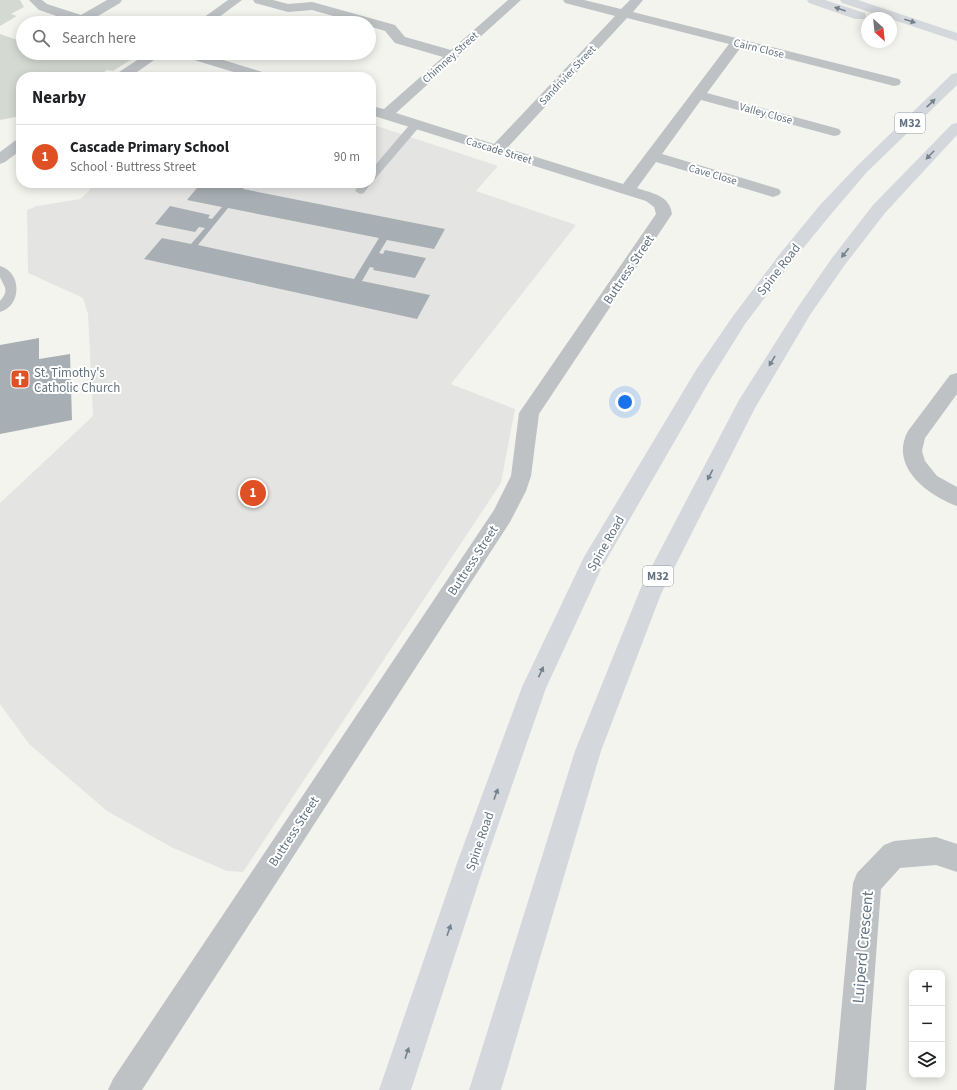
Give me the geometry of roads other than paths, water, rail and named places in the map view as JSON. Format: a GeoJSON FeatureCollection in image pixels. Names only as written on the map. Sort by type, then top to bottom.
{"type":"FeatureCollection","features":[{"type":"Feature","properties":{"kind":"main road"},"geometry":{"type":"LineString","coordinates":[[813,0],[861,16]]}},
{"type":"Feature","properties":{"kind":"main road"},"geometry":{"type":"LineString","coordinates":[[846,0],[957,37]]}},
{"type":"Feature","properties":{"kind":"main road"},"geometry":{"type":"LineString","coordinates":[[897,29],[957,49]]}},
{"type":"Feature","properties":{"kind":"main road","name":"Spine Road"},"geometry":{"type":"LineString","coordinates":[[395,1090],[471,863],[534,687],[592,564],[703,375],[739,320],[804,236],[862,169],[957,77]]}},
{"type":"Feature","properties":{"kind":"main road","name":"M32"},"geometry":{"type":"LineString","coordinates":[[485,1090],[588,751],[650,592],[746,404],[804,311],[838,262],[879,209],[957,127]]}},
{"type":"Feature","properties":{"kind":"street"},"geometry":{"type":"LineString","coordinates":[[35,0],[43,7],[69,16]]}},
{"type":"Feature","properties":{"kind":"street"},"geometry":{"type":"LineString","coordinates":[[95,16],[116,0]]}},
{"type":"Feature","properties":{"kind":"street"},"geometry":{"type":"LineString","coordinates":[[212,16],[236,0]]}},
{"type":"Feature","properties":{"kind":"street"},"geometry":{"type":"LineString","coordinates":[[259,0],[288,8],[312,6],[347,16]]}},
{"type":"Feature","properties":{"kind":"street","name":"Chimney Street"},"geometry":{"type":"LineString","coordinates":[[386,115],[515,0]]}},
{"type":"Feature","properties":{"kind":"street","name":"Cairn Close"},"geometry":{"type":"LineString","coordinates":[[569,0],[894,82]]}},
{"type":"Feature","properties":{"kind":"street","name":"Sandrivier Street"},"geometry":{"type":"LineString","coordinates":[[497,150],[637,0]]}},
{"type":"Feature","properties":{"kind":"street"},"geometry":{"type":"LineString","coordinates":[[376,24],[390,28],[400,40],[452,55]]}},
{"type":"Feature","properties":{"kind":"street"},"geometry":{"type":"LineString","coordinates":[[627,190],[737,43]]}},
{"type":"Feature","properties":{"kind":"street"},"geometry":{"type":"LineString","coordinates":[[128,72],[146,60]]}},
{"type":"Feature","properties":{"kind":"street"},"geometry":{"type":"LineString","coordinates":[[209,60],[248,72]]}},
{"type":"Feature","properties":{"kind":"street","name":"Valley Close"},"geometry":{"type":"LineString","coordinates":[[698,95],[834,132]]}},
{"type":"Feature","properties":{"kind":"street","name":"Cascade Street"},"geometry":{"type":"LineString","coordinates":[[376,112],[627,190]]}},
{"type":"Feature","properties":{"kind":"street"},"geometry":{"type":"LineString","coordinates":[[0,159],[16,147]]}},
{"type":"Feature","properties":{"kind":"street","name":"Cave Close"},"geometry":{"type":"LineString","coordinates":[[652,156],[773,192]]}},
{"type":"Feature","properties":{"kind":"street","name":"Buttress Street"},"geometry":{"type":"LineString","coordinates":[[124,1090],[502,516],[520,477],[524,458],[526,425],[529,413],[664,214],[664,209],[658,200],[627,190]]}},
{"type":"Feature","properties":{"kind":"street"},"geometry":{"type":"LineString","coordinates":[[957,380],[915,436],[912,451],[916,464],[930,482],[957,497]]}},
{"type":"Feature","properties":{"kind":"street","name":"Luiperd Crescent"},"geometry":{"type":"LineString","coordinates":[[850,1090],[867,883],[894,855],[936,851],[957,858]]}},
{"type":"Feature","properties":{"kind":"lane"},"geometry":{"type":"LineString","coordinates":[[376,172],[416,124]]}},
{"type":"Feature","properties":{"kind":"lane"},"geometry":{"type":"LineString","coordinates":[[0,270],[7,275],[11,282],[12,291],[8,300],[0,308]]}},
{"type":"Feature","properties":{"kind":"place","name":"St. Timothy's Catholic Church"},"geometry":{"type":"Point","coordinates":[20,379]}},
{"type":"Feature","properties":{"kind":"place","name":"Cascade Primary School"},"geometry":{"type":"Point","coordinates":[253,493]}}]}
